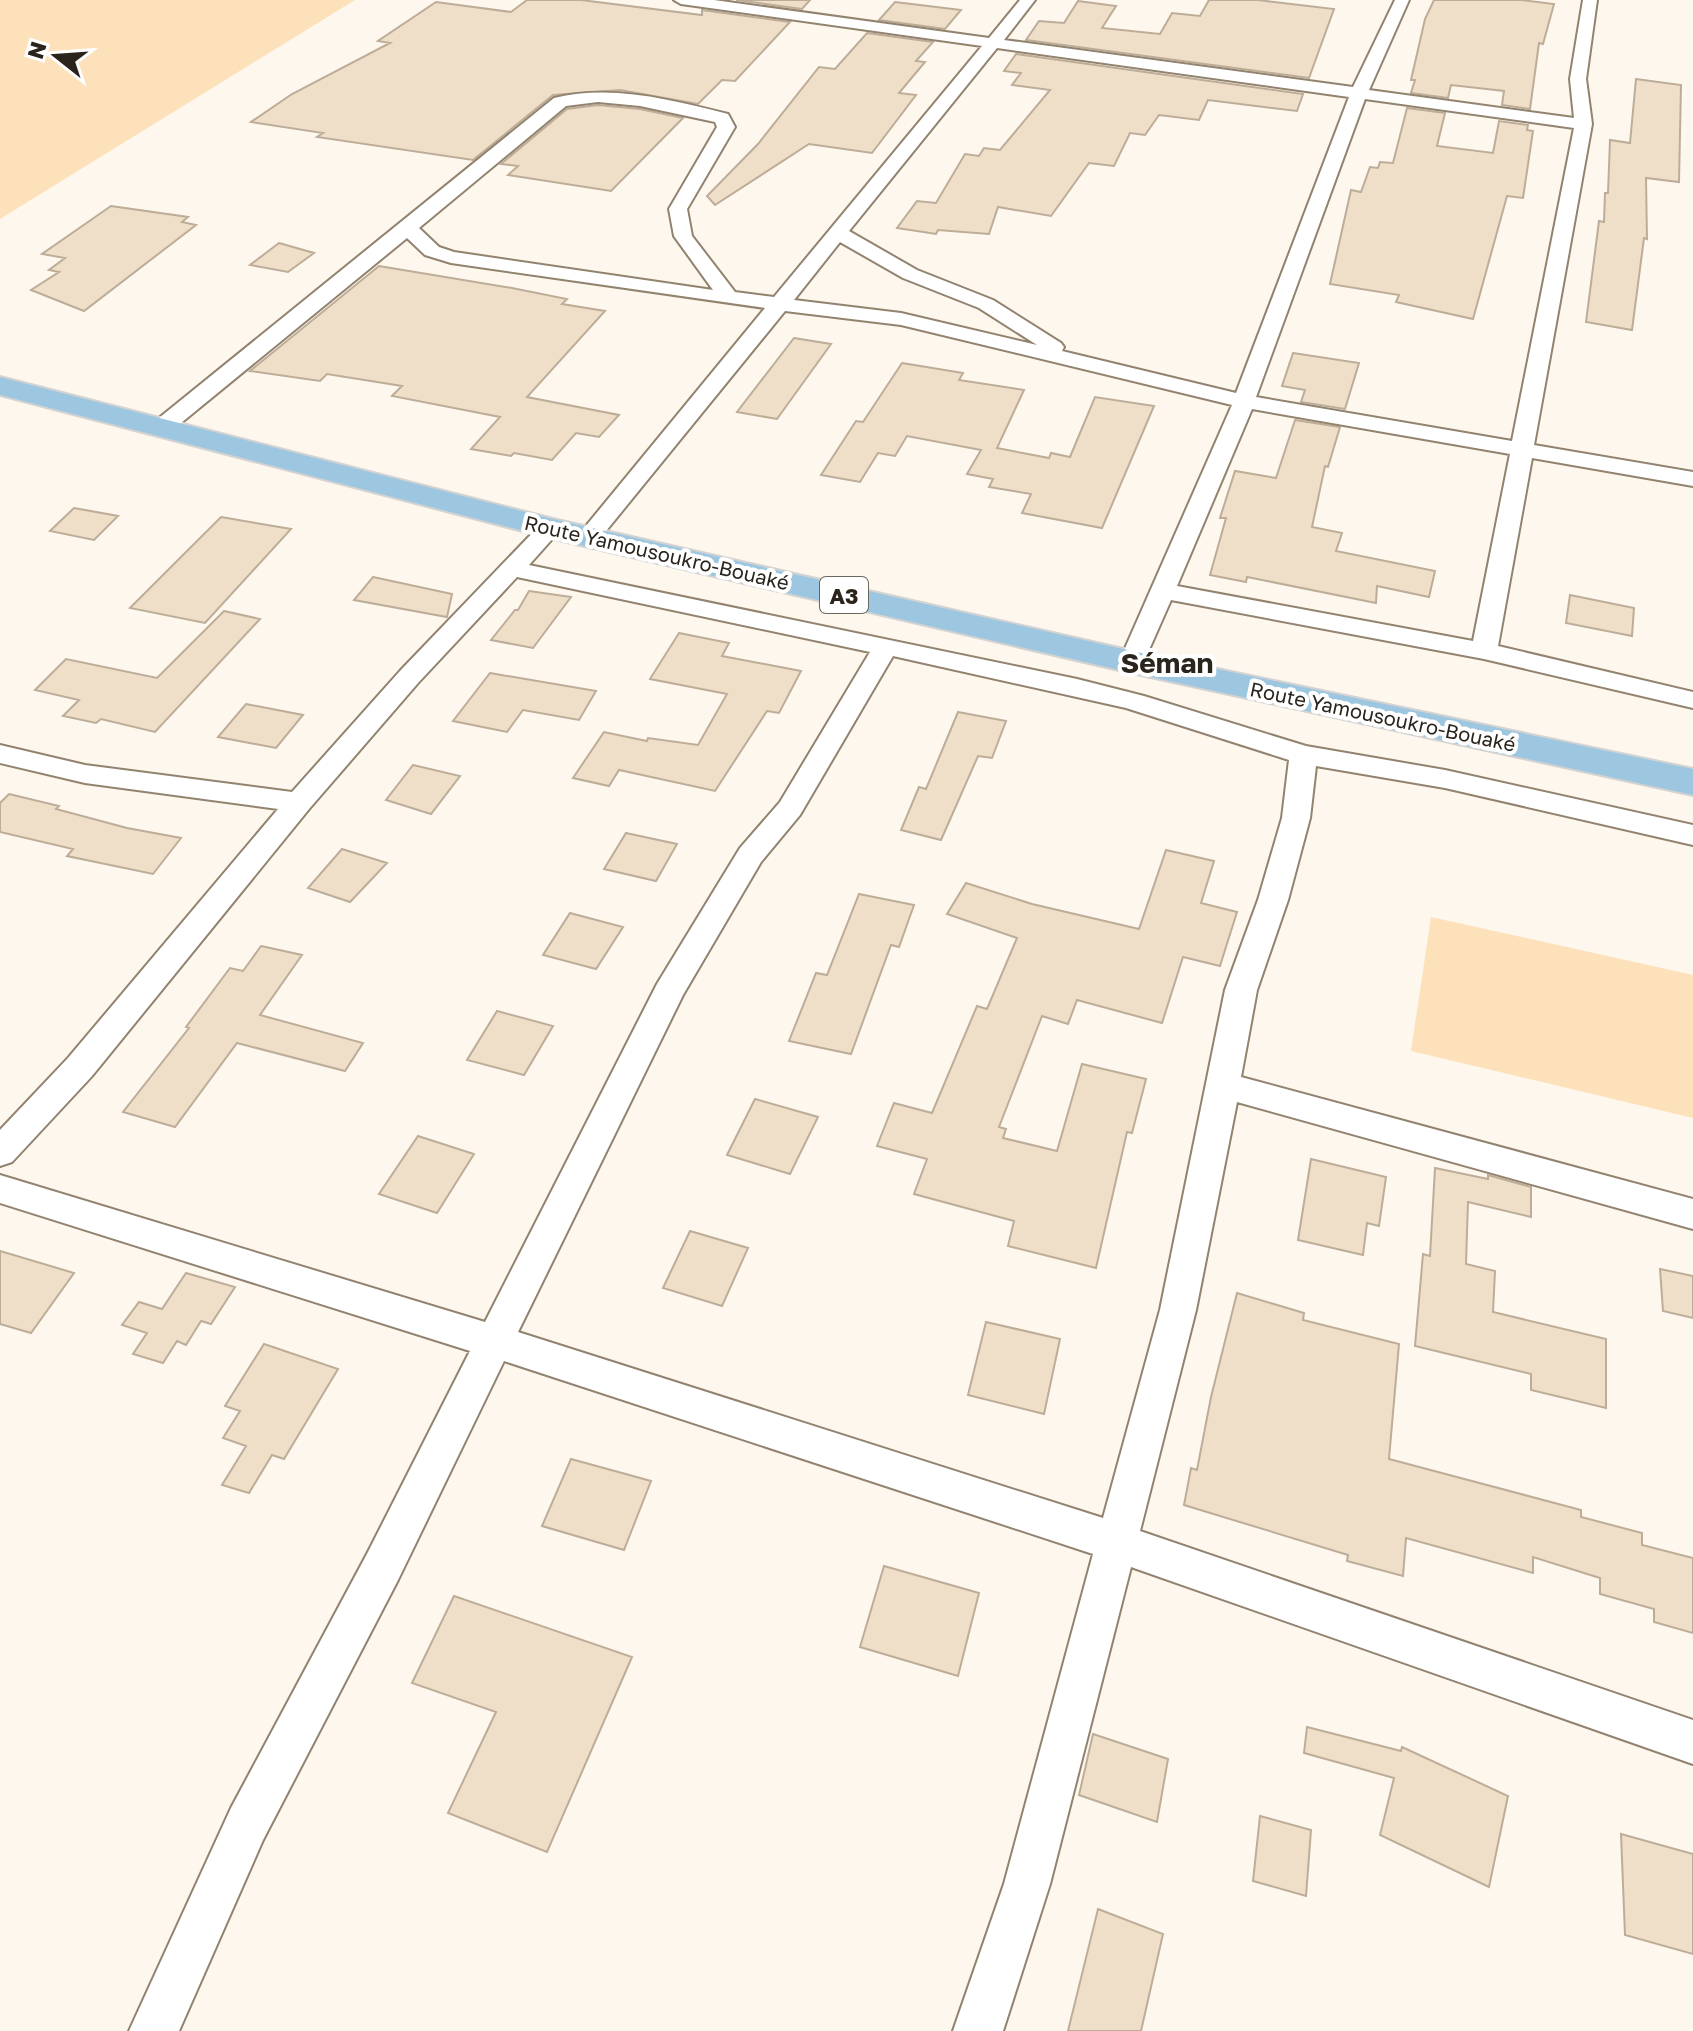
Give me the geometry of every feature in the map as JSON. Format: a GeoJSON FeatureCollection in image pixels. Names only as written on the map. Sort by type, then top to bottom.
{"type":"FeatureCollection","features":[{"type":"Feature","properties":{"kind":"main road","name":"Route Yamousoukro-Bouaké"},"geometry":{"type":"LineString","coordinates":[[0,386],[550,528],[1132,662],[1693,782]]}},
{"type":"Feature","properties":{"kind":"street"},"geometry":{"type":"LineString","coordinates":[[681,0],[767,5],[993,42],[1583,124]]}},
{"type":"Feature","properties":{"kind":"street"},"geometry":{"type":"LineString","coordinates":[[589,537],[1028,0]]}},
{"type":"Feature","properties":{"kind":"street"},"geometry":{"type":"LineString","coordinates":[[1132,662],[1244,401],[1359,93],[1402,0]]}},
{"type":"Feature","properties":{"kind":"street"},"geometry":{"type":"LineString","coordinates":[[1484,651],[1583,124],[1578,79],[1590,0]]}},
{"type":"Feature","properties":{"kind":"street"},"geometry":{"type":"LineString","coordinates":[[162,427],[560,102],[584,95],[722,118],[726,127],[678,209],[683,236],[728,296]]}},
{"type":"Feature","properties":{"kind":"street"},"geometry":{"type":"LineString","coordinates":[[408,228],[432,251],[451,257],[901,319],[1244,401],[1693,479]]}},
{"type":"Feature","properties":{"kind":"street"},"geometry":{"type":"LineString","coordinates":[[837,232],[910,274],[986,304],[1076,362]]}},
{"type":"Feature","properties":{"kind":"street"},"geometry":{"type":"LineString","coordinates":[[0,1152],[80,1067],[299,802],[409,677],[550,528]]}},
{"type":"Feature","properties":{"kind":"street"},"geometry":{"type":"LineString","coordinates":[[514,569],[886,646],[1135,702],[1303,755],[1445,779],[1693,835]]}},
{"type":"Feature","properties":{"kind":"street"},"geometry":{"type":"LineString","coordinates":[[1162,591],[1484,651],[1693,700]]}},
{"type":"Feature","properties":{"kind":"street"},"geometry":{"type":"LineString","coordinates":[[154,2031],[247,1824],[383,1566],[668,992],[750,855],[790,808],[886,646]]}},
{"type":"Feature","properties":{"kind":"street"},"geometry":{"type":"LineString","coordinates":[[0,754],[85,774],[299,802]]}},
{"type":"Feature","properties":{"kind":"street"},"geometry":{"type":"LineString","coordinates":[[978,2031],[1027,1884],[1178,1310],[1241,990],[1273,900],[1296,818],[1303,755]]}},
{"type":"Feature","properties":{"kind":"street"},"geometry":{"type":"LineString","coordinates":[[1223,1085],[1693,1214]]}},
{"type":"Feature","properties":{"kind":"street"},"geometry":{"type":"LineString","coordinates":[[0,1189],[493,1341],[1116,1542],[1693,1742]]}},
{"type":"Feature","properties":{"kind":"shaded area"},"geometry":{"type":"Polygon","coordinates":[[[0,0],[355,0],[0,219],[0,0]]]}},
{"type":"Feature","properties":{"kind":"shaded area"},"geometry":{"type":"Polygon","coordinates":[[[1431,917],[1693,975],[1693,1118],[1411,1051],[1431,917]]]}},
{"type":"Feature","properties":{"kind":"building"},"geometry":{"type":"Polygon","coordinates":[[[527,0],[581,0],[702,15],[702,10],[790,22],[735,81],[722,80],[698,104],[620,90],[553,95],[473,160],[317,137],[323,133],[251,122],[292,94],[390,43],[378,41],[436,2],[511,12],[527,0]]]}},
{"type":"Feature","properties":{"kind":"building"},"geometry":{"type":"Polygon","coordinates":[[[736,0],[810,0],[802,9],[736,0]]]}},
{"type":"Feature","properties":{"kind":"building"},"geometry":{"type":"Polygon","coordinates":[[[1209,0],[1258,0],[1334,9],[1309,78],[1026,40],[1039,21],[1064,23],[1078,1],[1116,6],[1102,28],[1160,34],[1172,13],[1200,16],[1209,0]]]}},
{"type":"Feature","properties":{"kind":"building"},"geometry":{"type":"Polygon","coordinates":[[[1434,0],[1521,0],[1554,4],[1543,44],[1539,43],[1530,109],[1502,105],[1504,91],[1451,85],[1448,98],[1411,93],[1415,80],[1411,80],[1425,19],[1434,0]]]}},
{"type":"Feature","properties":{"kind":"building"},"geometry":{"type":"Polygon","coordinates":[[[895,2],[961,10],[945,29],[879,20],[895,2]]]}},
{"type":"Feature","properties":{"kind":"building"},"geometry":{"type":"Polygon","coordinates":[[[867,33],[933,42],[916,61],[925,62],[899,93],[916,95],[872,153],[809,144],[715,205],[707,196],[758,144],[819,67],[835,69],[867,33]]]}},
{"type":"Feature","properties":{"kind":"building"},"geometry":{"type":"Polygon","coordinates":[[[1016,54],[1303,94],[1297,111],[1208,100],[1199,120],[1159,115],[1145,135],[1130,133],[1114,166],[1089,163],[1051,216],[998,207],[989,234],[938,230],[936,234],[897,228],[917,201],[936,203],[965,154],[979,156],[984,148],[1000,150],[1050,90],[1012,85],[1021,73],[1004,71],[1016,54]]]}},
{"type":"Feature","properties":{"kind":"building"},"geometry":{"type":"Polygon","coordinates":[[[1636,79],[1681,85],[1679,182],[1646,178],[1647,239],[1644,238],[1632,330],[1586,322],[1599,221],[1604,222],[1605,193],[1608,193],[1610,140],[1630,143],[1636,79]]]}},
{"type":"Feature","properties":{"kind":"building"},"geometry":{"type":"Polygon","coordinates":[[[598,105],[683,118],[611,191],[508,175],[518,166],[501,164],[567,109],[598,105]]]}},
{"type":"Feature","properties":{"kind":"building"},"geometry":{"type":"Polygon","coordinates":[[[1407,108],[1445,113],[1437,146],[1493,153],[1499,121],[1528,125],[1527,130],[1533,131],[1523,198],[1507,196],[1473,319],[1396,302],[1399,295],[1330,284],[1351,190],[1361,192],[1370,167],[1378,168],[1380,162],[1393,163],[1407,108]]]}},
{"type":"Feature","properties":{"kind":"building"},"geometry":{"type":"Polygon","coordinates":[[[111,206],[188,217],[182,222],[196,225],[84,311],[31,290],[59,272],[49,270],[65,258],[42,254],[111,206]]]}},
{"type":"Feature","properties":{"kind":"building"},"geometry":{"type":"Polygon","coordinates":[[[279,243],[314,253],[288,272],[250,265],[279,243]]]}},
{"type":"Feature","properties":{"kind":"building"},"geometry":{"type":"Polygon","coordinates":[[[379,266],[512,288],[567,299],[562,304],[605,311],[527,397],[619,415],[599,437],[576,433],[552,460],[514,453],[511,456],[471,449],[500,417],[392,396],[402,386],[327,374],[320,381],[250,371],[379,266]]]}},
{"type":"Feature","properties":{"kind":"building"},"geometry":{"type":"Polygon","coordinates":[[[794,338],[831,344],[777,419],[737,412],[794,338]]]}},
{"type":"Feature","properties":{"kind":"building"},"geometry":{"type":"Polygon","coordinates":[[[1293,353],[1359,363],[1345,409],[1301,402],[1305,390],[1282,386],[1293,353]]]}},
{"type":"Feature","properties":{"kind":"building"},"geometry":{"type":"Polygon","coordinates":[[[902,363],[963,373],[959,380],[1024,390],[997,448],[1049,458],[1051,453],[1070,457],[1095,397],[1154,406],[1102,528],[1022,513],[1031,494],[989,487],[993,479],[967,474],[981,450],[907,436],[895,456],[878,453],[860,482],[821,475],[856,421],[863,422],[902,363]]]}},
{"type":"Feature","properties":{"kind":"building"},"geometry":{"type":"Polygon","coordinates":[[[1295,420],[1340,427],[1328,467],[1325,466],[1312,527],[1342,533],[1336,551],[1435,571],[1429,597],[1377,586],[1376,603],[1247,577],[1246,582],[1210,575],[1226,518],[1220,518],[1235,471],[1276,478],[1295,420]]]}},
{"type":"Feature","properties":{"kind":"building"},"geometry":{"type":"Polygon","coordinates":[[[74,508],[118,516],[94,540],[50,531],[74,508]]]}},
{"type":"Feature","properties":{"kind":"building"},"geometry":{"type":"Polygon","coordinates":[[[221,517],[291,529],[205,623],[130,608],[221,517]]]}},
{"type":"Feature","properties":{"kind":"building"},"geometry":{"type":"Polygon","coordinates":[[[373,577],[452,594],[447,617],[354,600],[373,577]]]}},
{"type":"Feature","properties":{"kind":"building"},"geometry":{"type":"Polygon","coordinates":[[[529,591],[571,597],[533,648],[491,640],[518,610],[529,591]]]}},
{"type":"Feature","properties":{"kind":"building"},"geometry":{"type":"Polygon","coordinates":[[[1570,595],[1634,608],[1632,636],[1566,623],[1570,595]]]}},
{"type":"Feature","properties":{"kind":"building"},"geometry":{"type":"Polygon","coordinates":[[[224,611],[260,619],[155,732],[101,719],[96,723],[63,716],[79,700],[35,690],[66,659],[157,678],[224,611]]]}},
{"type":"Feature","properties":{"kind":"building"},"geometry":{"type":"Polygon","coordinates":[[[679,633],[729,643],[722,656],[801,671],[779,713],[767,711],[715,791],[619,770],[609,786],[573,778],[604,732],[647,741],[648,738],[698,745],[727,694],[650,679],[679,633]]]}},
{"type":"Feature","properties":{"kind":"building"},"geometry":{"type":"Polygon","coordinates":[[[490,673],[596,691],[579,720],[523,710],[507,732],[453,721],[490,673]]]}},
{"type":"Feature","properties":{"kind":"building"},"geometry":{"type":"Polygon","coordinates":[[[246,704],[303,715],[276,748],[218,737],[246,704]]]}},
{"type":"Feature","properties":{"kind":"building"},"geometry":{"type":"Polygon","coordinates":[[[958,712],[1006,721],[992,758],[978,756],[941,840],[901,830],[919,787],[926,789],[958,712]]]}},
{"type":"Feature","properties":{"kind":"building"},"geometry":{"type":"Polygon","coordinates":[[[413,765],[460,776],[431,814],[386,800],[413,765]]]}},
{"type":"Feature","properties":{"kind":"building"},"geometry":{"type":"Polygon","coordinates":[[[9,794],[127,828],[181,838],[153,874],[67,856],[73,849],[0,832],[0,803],[9,794]]]}},
{"type":"Feature","properties":{"kind":"building"},"geometry":{"type":"Polygon","coordinates":[[[626,833],[677,844],[656,881],[604,869],[626,833]]]}},
{"type":"Feature","properties":{"kind":"building"},"geometry":{"type":"Polygon","coordinates":[[[342,849],[387,863],[350,902],[308,888],[342,849]]]}},
{"type":"Feature","properties":{"kind":"building"},"geometry":{"type":"Polygon","coordinates":[[[1166,850],[1214,861],[1201,903],[1237,912],[1220,966],[1183,957],[1162,1023],[1077,1000],[1068,1024],[1042,1016],[999,1127],[1006,1129],[1003,1138],[1057,1151],[1082,1064],[1146,1079],[1132,1133],[1127,1132],[1096,1268],[1008,1246],[1014,1221],[914,1194],[927,1159],[877,1146],[894,1103],[932,1113],[977,1006],[987,1009],[1017,938],[947,914],[966,883],[1032,904],[1139,929],[1166,850]]]}},
{"type":"Feature","properties":{"kind":"building"},"geometry":{"type":"Polygon","coordinates":[[[859,894],[914,905],[899,947],[891,945],[851,1054],[789,1041],[816,973],[827,975],[859,894]]]}},
{"type":"Feature","properties":{"kind":"building"},"geometry":{"type":"Polygon","coordinates":[[[570,913],[623,927],[596,969],[543,955],[570,913]]]}},
{"type":"Feature","properties":{"kind":"building"},"geometry":{"type":"Polygon","coordinates":[[[261,946],[302,955],[260,1015],[363,1043],[345,1071],[237,1043],[175,1127],[123,1112],[189,1028],[186,1027],[230,968],[243,971],[261,946]]]}},
{"type":"Feature","properties":{"kind":"building"},"geometry":{"type":"Polygon","coordinates":[[[497,1011],[553,1026],[524,1075],[467,1060],[497,1011]]]}},
{"type":"Feature","properties":{"kind":"building"},"geometry":{"type":"Polygon","coordinates":[[[755,1099],[818,1117],[790,1174],[727,1155],[755,1099]]]}},
{"type":"Feature","properties":{"kind":"building"},"geometry":{"type":"Polygon","coordinates":[[[418,1136],[474,1154],[437,1213],[379,1194],[418,1136]]]}},
{"type":"Feature","properties":{"kind":"building"},"geometry":{"type":"Polygon","coordinates":[[[1311,1159],[1386,1177],[1379,1226],[1367,1223],[1363,1255],[1298,1240],[1311,1159]]]}},
{"type":"Feature","properties":{"kind":"building"},"geometry":{"type":"Polygon","coordinates":[[[1435,1168],[1488,1179],[1488,1175],[1531,1187],[1531,1217],[1468,1202],[1466,1264],[1495,1271],[1493,1312],[1606,1339],[1606,1408],[1531,1390],[1531,1374],[1415,1346],[1423,1254],[1430,1256],[1435,1168]]]}},
{"type":"Feature","properties":{"kind":"building"},"geometry":{"type":"Polygon","coordinates":[[[690,1231],[748,1248],[722,1306],[663,1288],[690,1231]]]}},
{"type":"Feature","properties":{"kind":"building"},"geometry":{"type":"Polygon","coordinates":[[[0,1251],[74,1273],[31,1333],[0,1324],[0,1251]]]}},
{"type":"Feature","properties":{"kind":"building"},"geometry":{"type":"Polygon","coordinates":[[[1660,1269],[1693,1276],[1693,1318],[1663,1311],[1660,1269]]]}},
{"type":"Feature","properties":{"kind":"building"},"geometry":{"type":"Polygon","coordinates":[[[186,1273],[235,1287],[211,1324],[201,1321],[186,1345],[177,1341],[163,1363],[133,1354],[147,1333],[122,1325],[139,1302],[162,1309],[186,1273]]]}},
{"type":"Feature","properties":{"kind":"building"},"geometry":{"type":"Polygon","coordinates":[[[1237,1293],[1304,1313],[1303,1320],[1399,1344],[1389,1459],[1581,1510],[1581,1517],[1642,1533],[1642,1545],[1693,1558],[1693,1633],[1654,1622],[1654,1609],[1600,1594],[1600,1578],[1533,1557],[1533,1573],[1406,1538],[1403,1576],[1347,1561],[1348,1555],[1184,1505],[1191,1468],[1197,1470],[1211,1397],[1237,1293]]]}},
{"type":"Feature","properties":{"kind":"building"},"geometry":{"type":"Polygon","coordinates":[[[986,1322],[1060,1339],[1044,1414],[968,1395],[986,1322]]]}},
{"type":"Feature","properties":{"kind":"building"},"geometry":{"type":"Polygon","coordinates":[[[264,1344],[338,1369],[284,1459],[272,1455],[249,1493],[222,1485],[246,1446],[223,1438],[240,1411],[225,1406],[264,1344]]]}},
{"type":"Feature","properties":{"kind":"building"},"geometry":{"type":"Polygon","coordinates":[[[571,1459],[651,1481],[624,1550],[542,1526],[571,1459]]]}},
{"type":"Feature","properties":{"kind":"building"},"geometry":{"type":"Polygon","coordinates":[[[884,1566],[979,1593],[958,1676],[860,1647],[884,1566]]]}},
{"type":"Feature","properties":{"kind":"building"},"geometry":{"type":"Polygon","coordinates":[[[454,1596],[632,1657],[547,1852],[448,1813],[496,1712],[412,1683],[454,1596]]]}},
{"type":"Feature","properties":{"kind":"building"},"geometry":{"type":"Polygon","coordinates":[[[1307,1727],[1401,1751],[1402,1747],[1508,1796],[1489,1887],[1380,1835],[1394,1778],[1304,1753],[1307,1727]]]}},
{"type":"Feature","properties":{"kind":"building"},"geometry":{"type":"Polygon","coordinates":[[[1093,1734],[1168,1759],[1157,1822],[1079,1795],[1093,1734]]]}},
{"type":"Feature","properties":{"kind":"building"},"geometry":{"type":"Polygon","coordinates":[[[1260,1816],[1311,1830],[1306,1896],[1253,1881],[1260,1816]]]}},
{"type":"Feature","properties":{"kind":"building"},"geometry":{"type":"Polygon","coordinates":[[[1621,1834],[1693,1854],[1693,1954],[1625,1935],[1621,1834]]]}},
{"type":"Feature","properties":{"kind":"building"},"geometry":{"type":"Polygon","coordinates":[[[1098,1909],[1163,1934],[1141,2031],[1068,2031],[1098,1909]]]}},
{"type":"Feature","properties":{"kind":"district","name":"Séman"},"geometry":{"type":"Point","coordinates":[1167,662]}}]}
